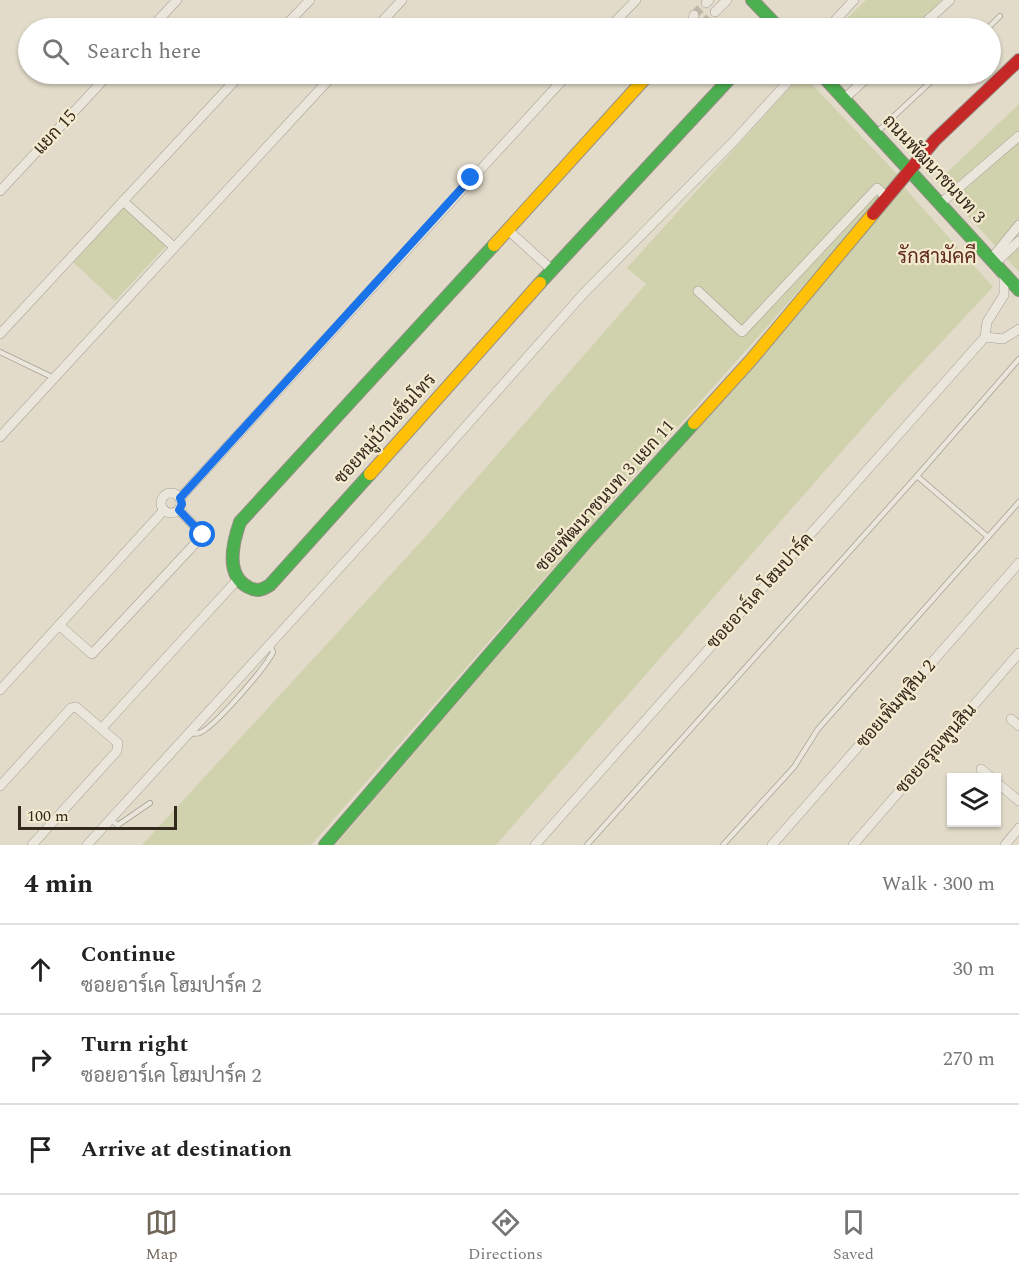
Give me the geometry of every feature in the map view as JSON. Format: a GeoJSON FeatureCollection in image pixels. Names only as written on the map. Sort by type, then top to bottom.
{"type":"FeatureCollection","features":[{"type":"Feature","properties":{"kind":"street"},"geometry":{"type":"LineString","coordinates":[[160,18],[177,0]]}},
{"type":"Feature","properties":{"kind":"street"},"geometry":{"type":"LineString","coordinates":[[293,18],[310,0]]}},
{"type":"Feature","properties":{"kind":"street"},"geometry":{"type":"LineString","coordinates":[[385,18],[402,0]]}},
{"type":"Feature","properties":{"kind":"street"},"geometry":{"type":"LineString","coordinates":[[619,18],[636,0]]}},
{"type":"Feature","properties":{"kind":"street"},"geometry":{"type":"LineString","coordinates":[[715,12],[727,0]]}},
{"type":"Feature","properties":{"kind":"street"},"geometry":{"type":"LineString","coordinates":[[752,0],[769,18]]}},
{"type":"Feature","properties":{"kind":"street"},"geometry":{"type":"LineString","coordinates":[[837,18],[854,0]]}},
{"type":"Feature","properties":{"kind":"street"},"geometry":{"type":"LineString","coordinates":[[930,18],[950,0]]}},
{"type":"Feature","properties":{"kind":"street","name":"ซอยพัฒนาชนบท 3 แยก 11"},"geometry":{"type":"LineString","coordinates":[[1001,77],[1019,60]]}},
{"type":"Feature","properties":{"kind":"street","name":"แยก 15"},"geometry":{"type":"LineString","coordinates":[[0,191],[100,84]]}},
{"type":"Feature","properties":{"kind":"street"},"geometry":{"type":"LineString","coordinates":[[0,334],[233,84]]}},
{"type":"Feature","properties":{"kind":"street"},"geometry":{"type":"LineString","coordinates":[[0,437],[4,427],[54,378],[325,84]]}},
{"type":"Feature","properties":{"kind":"street"},"geometry":{"type":"LineString","coordinates":[[180,498],[559,84]]}},
{"type":"Feature","properties":{"kind":"street"},"geometry":{"type":"LineString","coordinates":[[102,728],[238,579],[234,573],[235,533],[240,522],[639,84]]}},
{"type":"Feature","properties":{"kind":"street","name":"ซอยหมู่บ้านเซ็นโทร"},"geometry":{"type":"LineString","coordinates":[[238,579],[255,590],[261,590],[270,585],[552,270],[725,84]]}},
{"type":"Feature","properties":{"kind":"street"},"geometry":{"type":"LineString","coordinates":[[87,845],[584,293],[734,141],[786,84]]}},
{"type":"Feature","properties":{"kind":"street","name":"ถนนพัฒนาชนบท 3"},"geometry":{"type":"LineString","coordinates":[[830,84],[1019,290]]}},
{"type":"Feature","properties":{"kind":"street"},"geometry":{"type":"LineString","coordinates":[[844,99],[860,84]]}},
{"type":"Feature","properties":{"kind":"street","name":"ซอยพัฒนาชนบท 3 แยก 11"},"geometry":{"type":"LineString","coordinates":[[325,845],[588,540],[751,360],[935,140],[994,84]]}},
{"type":"Feature","properties":{"kind":"street"},"geometry":{"type":"LineString","coordinates":[[941,203],[1019,136]]}},
{"type":"Feature","properties":{"kind":"street"},"geometry":{"type":"LineString","coordinates":[[698,291],[742,332],[877,188],[887,198]]}},
{"type":"Feature","properties":{"kind":"street"},"geometry":{"type":"LineString","coordinates":[[123,201],[174,247]]}},
{"type":"Feature","properties":{"kind":"street"},"geometry":{"type":"LineString","coordinates":[[993,261],[1019,225]]}},
{"type":"Feature","properties":{"kind":"street"},"geometry":{"type":"LineString","coordinates":[[508,230],[552,270]]}},
{"type":"Feature","properties":{"kind":"street"},"geometry":{"type":"LineString","coordinates":[[993,261],[1019,241]]}},
{"type":"Feature","properties":{"kind":"street","name":"ซอยอาร์เค โฮมปาร์ค"},"geometry":{"type":"LineString","coordinates":[[535,845],[985,337],[987,322],[1004,295],[1004,274]]}},
{"type":"Feature","properties":{"kind":"street"},"geometry":{"type":"LineString","coordinates":[[985,337],[1003,339],[1019,329]]}},
{"type":"Feature","properties":{"kind":"street"},"geometry":{"type":"LineString","coordinates":[[175,493],[182,504],[179,510],[170,514],[164,510],[161,501],[165,495],[175,493]]}},
{"type":"Feature","properties":{"kind":"street"},"geometry":{"type":"LineString","coordinates":[[0,690],[164,510]]}},
{"type":"Feature","properties":{"kind":"street"},"geometry":{"type":"LineString","coordinates":[[59,625],[92,654],[203,535],[179,510]]}},
{"type":"Feature","properties":{"kind":"street","name":"ซอยเพิ่มพูสิน 2"},"geometry":{"type":"LineString","coordinates":[[772,845],[1019,563]]}},
{"type":"Feature","properties":{"kind":"street","name":"ซอยอรุณพูนสิน"},"geometry":{"type":"LineString","coordinates":[[853,845],[1019,653]]}},
{"type":"Feature","properties":{"kind":"street"},"geometry":{"type":"LineString","coordinates":[[0,786],[71,708],[76,707],[118,743],[117,752],[32,845]]}},
{"type":"Feature","properties":{"kind":"street"},"geometry":{"type":"LineString","coordinates":[[1011,719],[1019,726]]}},
{"type":"Feature","properties":{"kind":"street"},"geometry":{"type":"LineString","coordinates":[[981,769],[986,773]]}},
{"type":"Feature","properties":{"kind":"street"},"geometry":{"type":"LineString","coordinates":[[1001,786],[1019,801]]}},
{"type":"Feature","properties":{"kind":"street"},"geometry":{"type":"LineString","coordinates":[[1005,845],[1019,828]]}},
{"type":"Feature","properties":{"kind":"lane"},"geometry":{"type":"LineString","coordinates":[[876,133],[928,84]]}},
{"type":"Feature","properties":{"kind":"lane"},"geometry":{"type":"LineString","coordinates":[[0,351],[54,378]]}},
{"type":"Feature","properties":{"kind":"lane"},"geometry":{"type":"LineString","coordinates":[[587,845],[1019,359]]}},
{"type":"Feature","properties":{"kind":"lane"},"geometry":{"type":"LineString","coordinates":[[917,476],[988,537]]}},
{"type":"Feature","properties":{"kind":"lane"},"geometry":{"type":"LineString","coordinates":[[723,845],[794,767],[818,729],[1019,502]]}},
{"type":"Feature","properties":{"kind":"lane"},"geometry":{"type":"LineString","coordinates":[[110,820],[118,825],[150,803]]}},
{"type":"Feature","properties":{"kind":"green space"},"geometry":{"type":"Polygon","coordinates":[[[866,0],[942,0],[923,18],[847,18],[866,0]]]}},
{"type":"Feature","properties":{"kind":"green space"},"geometry":{"type":"Polygon","coordinates":[[[793,84],[812,84],[898,175],[875,205],[311,845],[142,845],[428,534],[646,284],[627,268],[793,84]]]}},
{"type":"Feature","properties":{"kind":"green space"},"geometry":{"type":"Polygon","coordinates":[[[1019,104],[1019,272],[937,182],[1019,104]]]}},
{"type":"Feature","properties":{"kind":"green space"},"geometry":{"type":"Polygon","coordinates":[[[903,186],[993,287],[888,399],[496,845],[335,845],[903,186]]]}},
{"type":"Feature","properties":{"kind":"green space"},"geometry":{"type":"Polygon","coordinates":[[[124,207],[166,246],[115,301],[73,262],[124,207]]]}},
{"type":"Feature","properties":{"kind":"tunnel"},"geometry":{"type":"LineString","coordinates":[[694,15],[706,3]]}},
{"type":"Feature","properties":{"kind":"tunnel"},"geometry":{"type":"LineString","coordinates":[[709,18],[715,12]]}},
{"type":"Feature","properties":{"kind":"traffic: fast"},"geometry":{"type":"LineString","coordinates":[[752,0],[769,18]]}},
{"type":"Feature","properties":{"kind":"traffic: fast"},"geometry":{"type":"LineString","coordinates":[[540,283],[725,84]]}},
{"type":"Feature","properties":{"kind":"traffic: fast"},"geometry":{"type":"LineString","coordinates":[[830,84],[1019,290]]}},
{"type":"Feature","properties":{"kind":"traffic: fast"},"geometry":{"type":"LineString","coordinates":[[370,474],[270,585],[257,590],[241,582],[236,575],[233,558],[233,548],[240,522],[494,245]]}},
{"type":"Feature","properties":{"kind":"traffic: fast"},"geometry":{"type":"LineString","coordinates":[[325,845],[588,540],[694,423]]}},
{"type":"Feature","properties":{"kind":"traffic: slow"},"geometry":{"type":"LineString","coordinates":[[494,245],[640,84]]}},
{"type":"Feature","properties":{"kind":"traffic: slow"},"geometry":{"type":"LineString","coordinates":[[694,423],[751,360],[873,214]]}},
{"type":"Feature","properties":{"kind":"traffic: slow"},"geometry":{"type":"LineString","coordinates":[[370,474],[540,283]]}},
{"type":"Feature","properties":{"kind":"traffic: jam"},"geometry":{"type":"LineString","coordinates":[[1001,77],[1019,60]]}},
{"type":"Feature","properties":{"kind":"traffic: jam"},"geometry":{"type":"LineString","coordinates":[[873,214],[935,140],[994,84]]}},
{"type":"Feature","properties":{"kind":"district","name":"รักสามัคคี"},"geometry":{"type":"Point","coordinates":[937,257]}},
{"type":"Feature","properties":{"kind":"route"},"geometry":{"type":"LineString","coordinates":[[203,535],[179,510],[182,504],[180,498],[471,178]]}}]}
